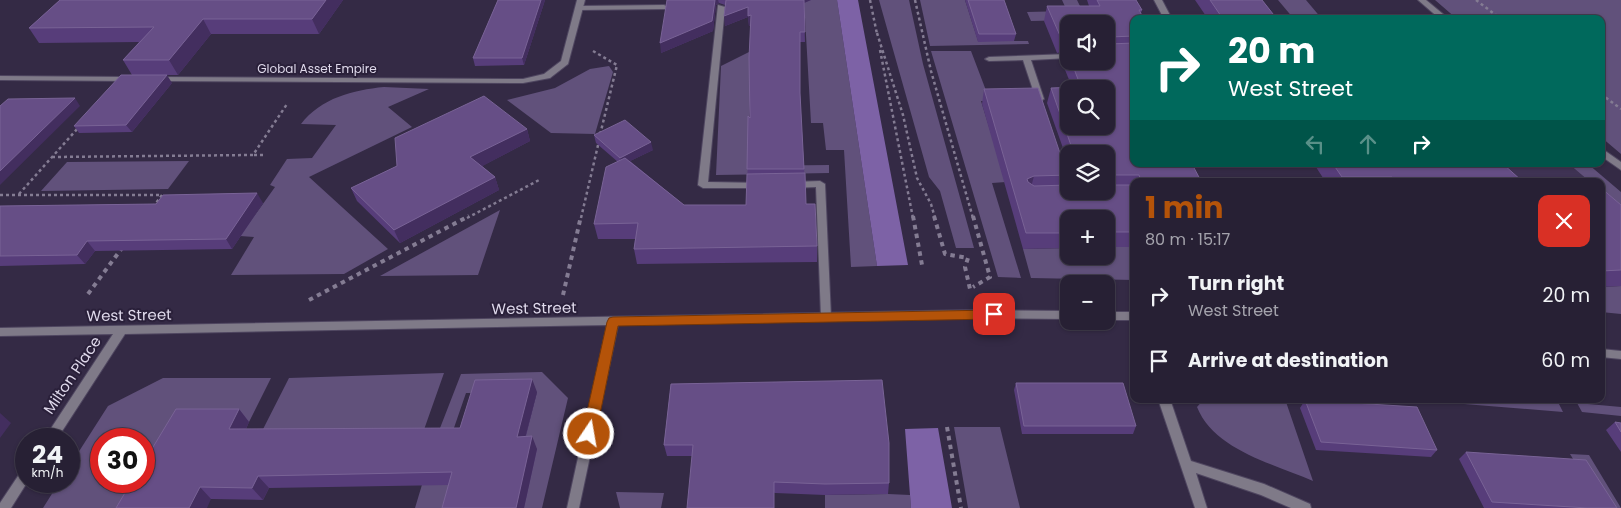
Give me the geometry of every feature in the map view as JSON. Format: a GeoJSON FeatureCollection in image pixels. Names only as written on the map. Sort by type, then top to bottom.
{"type":"FeatureCollection","features":[{"type":"Feature","properties":{"kind":"street"},"geometry":{"type":"LineString","coordinates":[[1158,0],[1166,15]]}},
{"type":"Feature","properties":{"kind":"street"},"geometry":{"type":"LineString","coordinates":[[1422,0],[1440,15]]}},
{"type":"Feature","properties":{"kind":"street"},"geometry":{"type":"LineString","coordinates":[[580,4],[664,7]]}},
{"type":"Feature","properties":{"kind":"street","name":"Global Asset Empire"},"geometry":{"type":"LineString","coordinates":[[144,79],[523,81],[547,76],[565,62],[580,4]]}},
{"type":"Feature","properties":{"kind":"street"},"geometry":{"type":"LineString","coordinates":[[721,7],[703,186],[820,184],[826,318]]}},
{"type":"Feature","properties":{"kind":"street"},"geometry":{"type":"LineString","coordinates":[[989,59],[1060,56]]}},
{"type":"Feature","properties":{"kind":"street"},"geometry":{"type":"LineString","coordinates":[[1026,58],[1041,104]]}},
{"type":"Feature","properties":{"kind":"street"},"geometry":{"type":"LineString","coordinates":[[0,78],[134,79]]}},
{"type":"Feature","properties":{"kind":"street"},"geometry":{"type":"LineString","coordinates":[[1605,153],[1621,167]]}},
{"type":"Feature","properties":{"kind":"street","name":"West Street"},"geometry":{"type":"LineString","coordinates":[[0,332],[975,314],[1060,315]]}},
{"type":"Feature","properties":{"kind":"street"},"geometry":{"type":"LineString","coordinates":[[1115,316],[1130,316]]}},
{"type":"Feature","properties":{"kind":"street"},"geometry":{"type":"LineString","coordinates":[[573,508],[613,322]]}},
{"type":"Feature","properties":{"kind":"street","name":"Milton Place"},"geometry":{"type":"LineString","coordinates":[[57,428],[122,330]]}},
{"type":"Feature","properties":{"kind":"street"},"geometry":{"type":"LineString","coordinates":[[1605,354],[1621,355]]}},
{"type":"Feature","properties":{"kind":"street"},"geometry":{"type":"LineString","coordinates":[[1165,403],[1201,508]]}},
{"type":"Feature","properties":{"kind":"street"},"geometry":{"type":"LineString","coordinates":[[1186,466],[1264,490],[1306,508]]}},
{"type":"Feature","properties":{"kind":"street"},"geometry":{"type":"LineString","coordinates":[[4,508],[15,491]]}},
{"type":"Feature","properties":{"kind":"path"},"geometry":{"type":"LineString","coordinates":[[870,0],[922,265]]}},
{"type":"Feature","properties":{"kind":"path"},"geometry":{"type":"LineString","coordinates":[[915,0],[931,71],[990,277],[970,288]]}},
{"type":"Feature","properties":{"kind":"path"},"geometry":{"type":"LineString","coordinates":[[1476,0],[1496,15]]}},
{"type":"Feature","properties":{"kind":"path"},"geometry":{"type":"LineString","coordinates":[[877,34],[903,115],[918,178],[931,204],[944,254],[968,258],[965,267],[975,314]]}},
{"type":"Feature","properties":{"kind":"path"},"geometry":{"type":"LineString","coordinates":[[556,323],[616,65],[571,39]]}},
{"type":"Feature","properties":{"kind":"path"},"geometry":{"type":"LineString","coordinates":[[1605,97],[1621,109]]}},
{"type":"Feature","properties":{"kind":"path"},"geometry":{"type":"LineString","coordinates":[[253,155],[288,102]]}},
{"type":"Feature","properties":{"kind":"path"},"geometry":{"type":"LineString","coordinates":[[18,195],[78,128]]}},
{"type":"Feature","properties":{"kind":"path"},"geometry":{"type":"LineString","coordinates":[[52,157],[263,155]]}},
{"type":"Feature","properties":{"kind":"path"},"geometry":{"type":"LineString","coordinates":[[307,300],[541,179]]}},
{"type":"Feature","properties":{"kind":"path"},"geometry":{"type":"LineString","coordinates":[[0,195],[162,195],[150,210]]}},
{"type":"Feature","properties":{"kind":"path"},"geometry":{"type":"LineString","coordinates":[[88,294],[128,240]]}},
{"type":"Feature","properties":{"kind":"path"},"geometry":{"type":"LineString","coordinates":[[947,427],[961,508]]}},
{"type":"Feature","properties":{"kind":"shaded area"},"geometry":{"type":"Polygon","coordinates":[[[804,0],[837,0],[877,266],[851,267],[844,150],[826,150],[823,123],[811,123],[804,0]]]}},
{"type":"Feature","properties":{"kind":"shaded area"},"geometry":{"type":"Polygon","coordinates":[[[837,0],[858,0],[908,265],[877,266],[837,0]]]}},
{"type":"Feature","properties":{"kind":"shaded area"},"geometry":{"type":"Polygon","coordinates":[[[879,0],[909,0],[923,64],[974,248],[956,248],[940,191],[929,177],[879,0]]]}},
{"type":"Feature","properties":{"kind":"shaded area"},"geometry":{"type":"Polygon","coordinates":[[[920,0],[965,0],[978,41],[1028,41],[1029,44],[930,46],[920,0]]]}},
{"type":"Feature","properties":{"kind":"shaded area"},"geometry":{"type":"Polygon","coordinates":[[[1062,0],[1077,0],[1083,12],[1080,15],[1060,15],[1060,20],[1031,21],[1027,12],[1067,11],[1062,0]]]}},
{"type":"Feature","properties":{"kind":"shaded area"},"geometry":{"type":"Polygon","coordinates":[[[1278,0],[1306,0],[1319,15],[1291,15],[1278,0]]]}},
{"type":"Feature","properties":{"kind":"shaded area"},"geometry":{"type":"Polygon","coordinates":[[[1435,0],[1621,0],[1621,154],[1605,140],[1605,15],[1452,15],[1435,0]]]}},
{"type":"Feature","properties":{"kind":"shaded area"},"geometry":{"type":"Polygon","coordinates":[[[751,51],[748,166],[829,165],[829,173],[716,175],[721,66],[751,51]]]}},
{"type":"Feature","properties":{"kind":"shaded area"},"geometry":{"type":"Polygon","coordinates":[[[931,51],[971,51],[990,101],[981,101],[1006,182],[992,183],[1021,278],[998,277],[931,51]]]}},
{"type":"Feature","properties":{"kind":"shaded area"},"geometry":{"type":"Polygon","coordinates":[[[609,66],[613,72],[595,134],[551,133],[507,100],[555,88],[590,69],[609,66]]]}},
{"type":"Feature","properties":{"kind":"shaded area"},"geometry":{"type":"Polygon","coordinates":[[[384,87],[429,89],[388,107],[412,127],[309,177],[388,249],[344,274],[231,275],[254,237],[240,236],[275,187],[270,185],[287,159],[312,158],[336,125],[301,124],[318,108],[338,97],[361,90],[384,87]]]}},
{"type":"Feature","properties":{"kind":"shaded area"},"geometry":{"type":"Polygon","coordinates":[[[189,161],[168,189],[41,191],[67,162],[189,161]]]}},
{"type":"Feature","properties":{"kind":"shaded area"},"geometry":{"type":"Polygon","coordinates":[[[1479,167],[1573,167],[1585,178],[1491,178],[1479,167]]]}},
{"type":"Feature","properties":{"kind":"shaded area"},"geometry":{"type":"Polygon","coordinates":[[[1573,167],[1592,167],[1604,178],[1585,178],[1573,167]]]}},
{"type":"Feature","properties":{"kind":"shaded area"},"geometry":{"type":"Polygon","coordinates":[[[1605,178],[1621,192],[1621,210],[1605,196],[1605,178]]]}},
{"type":"Feature","properties":{"kind":"shaded area"},"geometry":{"type":"Polygon","coordinates":[[[500,210],[478,275],[380,276],[500,210]]]}},
{"type":"Feature","properties":{"kind":"shaded area"},"geometry":{"type":"Polygon","coordinates":[[[1115,247],[1130,247],[1130,280],[1115,280],[1115,275],[1060,275],[1060,279],[1031,278],[1023,249],[1060,248],[1060,265],[1115,265],[1115,247]]]}},
{"type":"Feature","properties":{"kind":"shaded area"},"geometry":{"type":"Polygon","coordinates":[[[1621,286],[1621,314],[1605,312],[1605,287],[1621,286]]]}},
{"type":"Feature","properties":{"kind":"shaded area"},"geometry":{"type":"Polygon","coordinates":[[[542,372],[568,398],[542,508],[524,508],[522,450],[537,392],[466,393],[446,451],[435,441],[461,374],[542,372]]]}},
{"type":"Feature","properties":{"kind":"shaded area"},"geometry":{"type":"Polygon","coordinates":[[[444,373],[420,441],[257,441],[289,378],[444,373]]]}},
{"type":"Feature","properties":{"kind":"shaded area"},"geometry":{"type":"Polygon","coordinates":[[[163,378],[271,378],[249,422],[187,422],[155,477],[155,428],[94,428],[108,406],[163,378]]]}},
{"type":"Feature","properties":{"kind":"shaded area"},"geometry":{"type":"Polygon","coordinates":[[[1200,403],[1286,403],[1313,481],[1247,454],[1231,445],[1205,422],[1197,407],[1200,403]]]}},
{"type":"Feature","properties":{"kind":"shaded area"},"geometry":{"type":"Polygon","coordinates":[[[1452,403],[1558,403],[1563,412],[1452,403]]]}},
{"type":"Feature","properties":{"kind":"shaded area"},"geometry":{"type":"Polygon","coordinates":[[[1577,403],[1621,407],[1621,416],[1582,412],[1577,403]]]}},
{"type":"Feature","properties":{"kind":"shaded area"},"geometry":{"type":"Polygon","coordinates":[[[954,427],[1000,427],[1020,508],[968,508],[954,427]]]}},
{"type":"Feature","properties":{"kind":"shaded area"},"geometry":{"type":"Polygon","coordinates":[[[938,428],[952,508],[911,508],[905,429],[938,428]]]}},
{"type":"Feature","properties":{"kind":"shaded area"},"geometry":{"type":"Polygon","coordinates":[[[90,434],[90,493],[146,493],[137,508],[43,508],[52,493],[80,493],[80,450],[90,434]]]}},
{"type":"Feature","properties":{"kind":"shaded area"},"geometry":{"type":"Polygon","coordinates":[[[1570,454],[1589,455],[1621,508],[1603,508],[1570,454]]]}},
{"type":"Feature","properties":{"kind":"shaded area"},"geometry":{"type":"Polygon","coordinates":[[[461,476],[453,508],[415,508],[424,478],[461,476]]]}},
{"type":"Feature","properties":{"kind":"shaded area"},"geometry":{"type":"Polygon","coordinates":[[[616,492],[664,493],[661,508],[620,508],[616,492]]]}},
{"type":"Feature","properties":{"kind":"shaded area"},"geometry":{"type":"Polygon","coordinates":[[[825,495],[910,495],[911,508],[825,508],[825,495]]]}},
{"type":"Feature","properties":{"kind":"building"},"geometry":{"type":"Polygon","coordinates":[[[60,0],[326,0],[312,19],[203,19],[169,60],[123,60],[154,27],[29,28],[60,0]]]}},
{"type":"Feature","properties":{"kind":"building"},"geometry":{"type":"Polygon","coordinates":[[[498,0],[541,0],[522,58],[473,58],[498,0]]]}},
{"type":"Feature","properties":{"kind":"building"},"geometry":{"type":"Polygon","coordinates":[[[667,0],[715,0],[712,21],[660,43],[667,0]]]}},
{"type":"Feature","properties":{"kind":"building"},"geometry":{"type":"Polygon","coordinates":[[[726,0],[804,0],[805,32],[800,32],[800,93],[804,169],[747,169],[748,116],[750,118],[749,58],[751,15],[748,16],[748,7],[724,16],[726,0]]]}},
{"type":"Feature","properties":{"kind":"building"},"geometry":{"type":"Polygon","coordinates":[[[968,0],[1004,0],[1016,34],[979,34],[968,0]]]}},
{"type":"Feature","properties":{"kind":"building"},"geometry":{"type":"Polygon","coordinates":[[[1097,0],[1136,0],[1142,10],[1139,10],[1142,15],[1130,15],[1130,36],[1115,37],[1115,15],[1060,15],[1060,36],[1047,6],[1100,6],[1097,0]]]}},
{"type":"Feature","properties":{"kind":"building"},"geometry":{"type":"Polygon","coordinates":[[[1210,0],[1262,0],[1274,15],[1220,15],[1210,0]]]}},
{"type":"Feature","properties":{"kind":"building"},"geometry":{"type":"Polygon","coordinates":[[[1130,43],[1130,167],[1194,167],[1199,178],[1140,178],[1139,175],[1115,175],[1115,145],[1071,145],[1067,135],[1115,135],[1115,80],[1078,80],[1074,70],[1115,70],[1115,44],[1130,43]]]}},
{"type":"Feature","properties":{"kind":"building"},"geometry":{"type":"Polygon","coordinates":[[[121,75],[167,75],[126,125],[74,126],[121,75]]]}},
{"type":"Feature","properties":{"kind":"building"},"geometry":{"type":"Polygon","coordinates":[[[1038,88],[1060,153],[1060,175],[1034,176],[1027,179],[1034,186],[1060,185],[1060,200],[1115,200],[1115,185],[1130,185],[1130,232],[1115,232],[1115,210],[1060,210],[1060,233],[1026,233],[984,89],[1038,88]]]}},
{"type":"Feature","properties":{"kind":"building"},"geometry":{"type":"Polygon","coordinates":[[[1051,88],[1060,88],[1060,114],[1051,88]]]}},
{"type":"Feature","properties":{"kind":"building"},"geometry":{"type":"Polygon","coordinates":[[[484,96],[527,129],[470,157],[495,177],[394,230],[351,188],[397,166],[395,138],[484,96]]]}},
{"type":"Feature","properties":{"kind":"building"},"geometry":{"type":"Polygon","coordinates":[[[75,98],[0,171],[0,106],[8,99],[75,98]]]}},
{"type":"Feature","properties":{"kind":"building"},"geometry":{"type":"Polygon","coordinates":[[[625,120],[651,142],[620,158],[594,135],[625,120]]]}},
{"type":"Feature","properties":{"kind":"building"},"geometry":{"type":"Polygon","coordinates":[[[625,158],[684,205],[746,205],[747,174],[805,173],[806,204],[815,204],[817,246],[634,249],[638,223],[594,224],[606,167],[625,158]]]}},
{"type":"Feature","properties":{"kind":"building"},"geometry":{"type":"Polygon","coordinates":[[[1335,167],[1506,167],[1519,178],[1393,178],[1342,177],[1335,167]]]}},
{"type":"Feature","properties":{"kind":"building"},"geometry":{"type":"Polygon","coordinates":[[[1605,191],[1621,205],[1621,270],[1605,271],[1605,191]]]}},
{"type":"Feature","properties":{"kind":"building"},"geometry":{"type":"Polygon","coordinates":[[[257,193],[226,239],[87,241],[77,255],[0,256],[0,206],[156,204],[163,195],[257,193]]]}},
{"type":"Feature","properties":{"kind":"building"},"geometry":{"type":"Polygon","coordinates":[[[532,379],[517,437],[532,436],[516,508],[442,508],[452,472],[258,476],[252,488],[200,487],[189,508],[116,508],[125,493],[155,493],[155,444],[176,409],[239,409],[229,429],[460,428],[475,380],[532,379]]]}},
{"type":"Feature","properties":{"kind":"building"},"geometry":{"type":"Polygon","coordinates":[[[882,380],[889,443],[889,483],[825,484],[774,482],[774,508],[687,508],[693,445],[664,445],[671,384],[882,380]]]}},
{"type":"Feature","properties":{"kind":"building"},"geometry":{"type":"Polygon","coordinates":[[[1016,383],[1123,383],[1136,426],[1024,426],[1016,383]]]}},
{"type":"Feature","properties":{"kind":"building"},"geometry":{"type":"Polygon","coordinates":[[[1306,403],[1353,403],[1417,407],[1437,450],[1321,442],[1306,403]]]}},
{"type":"Feature","properties":{"kind":"building"},"geometry":{"type":"Polygon","coordinates":[[[1615,422],[1621,423],[1621,432],[1615,422]]]}},
{"type":"Feature","properties":{"kind":"building"},"geometry":{"type":"Polygon","coordinates":[[[1466,452],[1586,460],[1617,508],[1492,502],[1466,452]]]}},
{"type":"Feature","properties":{"kind":"route"},"geometry":{"type":"LineString","coordinates":[[589,434],[613,322],[994,314]]}}]}
